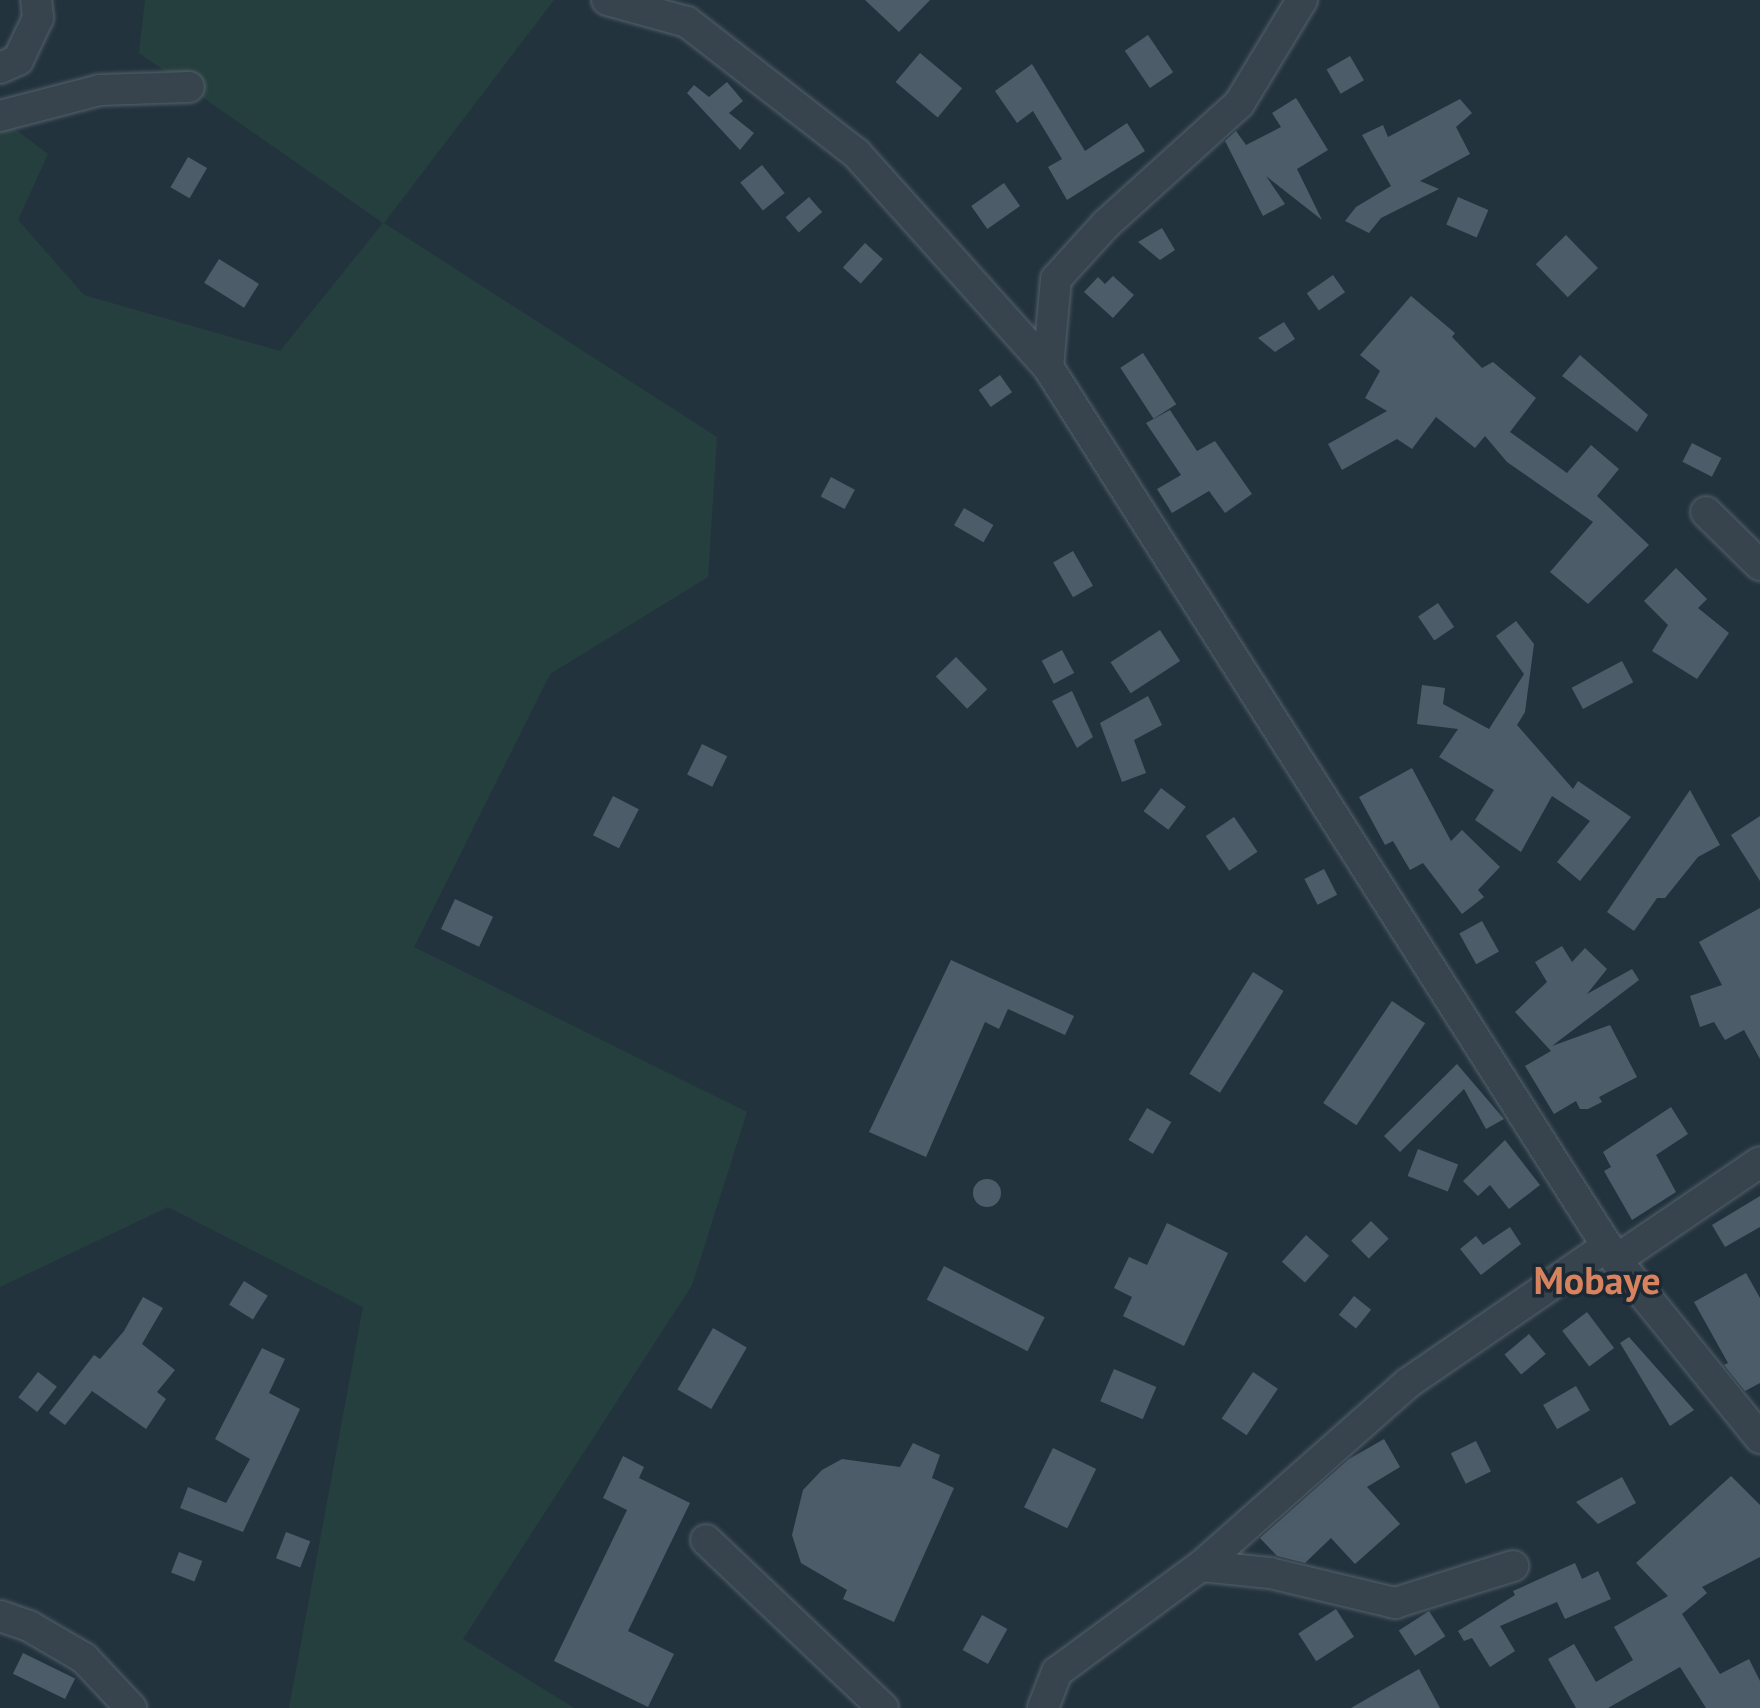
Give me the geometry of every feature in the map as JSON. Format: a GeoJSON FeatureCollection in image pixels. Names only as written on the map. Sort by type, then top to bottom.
{"type":"FeatureCollection","features":[{"type":"Feature","properties":{"kind":"street"},"geometry":{"type":"LineString","coordinates":[[0,68],[18,60],[38,18],[36,0]]}},
{"type":"Feature","properties":{"kind":"street"},"geometry":{"type":"LineString","coordinates":[[607,0],[683,11]]}},
{"type":"Feature","properties":{"kind":"street"},"geometry":{"type":"LineString","coordinates":[[662,0],[683,11],[856,153],[1048,367],[1612,1253],[1760,1438]]}},
{"type":"Feature","properties":{"kind":"street"},"geometry":{"type":"LineString","coordinates":[[1048,367],[1056,279],[1106,224],[1239,104],[1302,0]]}},
{"type":"Feature","properties":{"kind":"street"},"geometry":{"type":"LineString","coordinates":[[0,116],[100,90],[189,87]]}},
{"type":"Feature","properties":{"kind":"street"},"geometry":{"type":"LineString","coordinates":[[1706,512],[1760,565]]}},
{"type":"Feature","properties":{"kind":"street"},"geometry":{"type":"LineString","coordinates":[[1043,1708],[1057,1672],[1201,1566],[1408,1383],[1760,1162]]}},
{"type":"Feature","properties":{"kind":"street"},"geometry":{"type":"LineString","coordinates":[[706,1540],[883,1708]]}},
{"type":"Feature","properties":{"kind":"street"},"geometry":{"type":"LineString","coordinates":[[1201,1566],[1270,1573],[1395,1603],[1513,1566]]}},
{"type":"Feature","properties":{"kind":"street"},"geometry":{"type":"LineString","coordinates":[[0,1616],[29,1626],[84,1658],[131,1708]]}},
{"type":"Feature","properties":{"kind":"green space"},"geometry":{"type":"Polygon","coordinates":[[[145,0],[554,0],[384,223],[717,437],[708,577],[550,674],[414,947],[747,1112],[692,1285],[463,1639],[574,1708],[289,1708],[363,1307],[168,1207],[0,1287],[0,131],[7,123],[48,154],[18,220],[84,295],[280,351],[383,223],[139,53],[145,0]]]}},
{"type":"Feature","properties":{"kind":"building"},"geometry":{"type":"Polygon","coordinates":[[[865,0],[930,0],[899,32],[865,0]]]}},
{"type":"Feature","properties":{"kind":"building"},"geometry":{"type":"Polygon","coordinates":[[[1148,35],[1173,72],[1150,88],[1125,51],[1148,35]]]}},
{"type":"Feature","properties":{"kind":"building"},"geometry":{"type":"Polygon","coordinates":[[[920,53],[962,88],[938,117],[896,82],[920,53]]]}},
{"type":"Feature","properties":{"kind":"building"},"geometry":{"type":"Polygon","coordinates":[[[1350,56],[1364,80],[1341,94],[1327,70],[1350,56]]]}},
{"type":"Feature","properties":{"kind":"building"},"geometry":{"type":"Polygon","coordinates":[[[1032,64],[1085,151],[1127,123],[1145,151],[1067,200],[1048,167],[1062,159],[1033,111],[1017,123],[995,91],[1032,64]]]}},
{"type":"Feature","properties":{"kind":"building"},"geometry":{"type":"Polygon","coordinates":[[[727,82],[743,101],[729,113],[754,133],[740,150],[687,93],[694,85],[709,97],[727,82]]]}},
{"type":"Feature","properties":{"kind":"building"},"geometry":{"type":"Polygon","coordinates":[[[1296,98],[1328,150],[1297,169],[1322,220],[1266,176],[1285,204],[1263,216],[1225,141],[1236,131],[1246,145],[1281,127],[1272,113],[1296,98]]]}},
{"type":"Feature","properties":{"kind":"building"},"geometry":{"type":"Polygon","coordinates":[[[1460,99],[1472,113],[1456,127],[1470,154],[1420,181],[1439,189],[1381,218],[1369,233],[1345,221],[1356,207],[1391,186],[1362,135],[1383,125],[1388,137],[1460,99]]]}},
{"type":"Feature","properties":{"kind":"building"},"geometry":{"type":"Polygon","coordinates":[[[188,157],[207,168],[190,198],[170,187],[188,157]]]}},
{"type":"Feature","properties":{"kind":"building"},"geometry":{"type":"Polygon","coordinates":[[[762,165],[785,193],[763,211],[740,183],[762,165]]]}},
{"type":"Feature","properties":{"kind":"building"},"geometry":{"type":"Polygon","coordinates":[[[1004,183],[1020,206],[987,229],[971,206],[1004,183]]]}},
{"type":"Feature","properties":{"kind":"building"},"geometry":{"type":"Polygon","coordinates":[[[809,197],[822,212],[799,232],[786,217],[809,197]]]}},
{"type":"Feature","properties":{"kind":"building"},"geometry":{"type":"Polygon","coordinates":[[[1458,197],[1488,210],[1477,238],[1446,225],[1458,197]]]}},
{"type":"Feature","properties":{"kind":"building"},"geometry":{"type":"Polygon","coordinates":[[[1162,228],[1175,250],[1160,260],[1138,242],[1162,228]]]}},
{"type":"Feature","properties":{"kind":"building"},"geometry":{"type":"Polygon","coordinates":[[[1566,235],[1598,268],[1568,297],[1536,264],[1566,235]]]}},
{"type":"Feature","properties":{"kind":"building"},"geometry":{"type":"Polygon","coordinates":[[[865,243],[883,259],[861,284],[843,268],[865,243]]]}},
{"type":"Feature","properties":{"kind":"building"},"geometry":{"type":"Polygon","coordinates":[[[219,259],[259,284],[244,308],[204,283],[219,259]]]}},
{"type":"Feature","properties":{"kind":"building"},"geometry":{"type":"Polygon","coordinates":[[[1333,275],[1345,292],[1319,311],[1307,293],[1333,275]]]}},
{"type":"Feature","properties":{"kind":"building"},"geometry":{"type":"Polygon","coordinates":[[[1113,276],[1134,295],[1113,318],[1084,292],[1098,277],[1105,284],[1113,276]]]}},
{"type":"Feature","properties":{"kind":"building"},"geometry":{"type":"Polygon","coordinates":[[[1411,296],[1455,333],[1452,337],[1482,368],[1493,362],[1536,398],[1510,432],[1567,473],[1591,445],[1619,469],[1597,496],[1649,545],[1588,604],[1550,572],[1593,522],[1507,462],[1485,436],[1475,448],[1436,417],[1412,449],[1397,439],[1342,470],[1328,444],[1387,411],[1365,398],[1380,371],[1360,355],[1411,296]]]}},
{"type":"Feature","properties":{"kind":"building"},"geometry":{"type":"Polygon","coordinates":[[[1284,322],[1295,339],[1275,352],[1258,338],[1284,322]]]}},
{"type":"Feature","properties":{"kind":"building"},"geometry":{"type":"Polygon","coordinates":[[[1143,353],[1176,404],[1154,419],[1120,368],[1143,353]]]}},
{"type":"Feature","properties":{"kind":"building"},"geometry":{"type":"Polygon","coordinates":[[[1580,355],[1648,415],[1637,432],[1562,376],[1580,355]]]}},
{"type":"Feature","properties":{"kind":"building"},"geometry":{"type":"Polygon","coordinates":[[[1000,375],[1012,392],[991,407],[979,390],[1000,375]]]}},
{"type":"Feature","properties":{"kind":"building"},"geometry":{"type":"Polygon","coordinates":[[[1170,410],[1197,451],[1215,441],[1252,494],[1225,513],[1209,491],[1172,513],[1157,489],[1181,475],[1146,423],[1170,410]]]}},
{"type":"Feature","properties":{"kind":"building"},"geometry":{"type":"Polygon","coordinates":[[[1692,443],[1721,458],[1712,477],[1682,462],[1692,443]]]}},
{"type":"Feature","properties":{"kind":"building"},"geometry":{"type":"Polygon","coordinates":[[[831,477],[855,490],[845,509],[821,496],[831,477]]]}},
{"type":"Feature","properties":{"kind":"building"},"geometry":{"type":"Polygon","coordinates":[[[964,508],[993,525],[983,542],[954,525],[964,508]]]}},
{"type":"Feature","properties":{"kind":"building"},"geometry":{"type":"Polygon","coordinates":[[[1073,551],[1093,586],[1073,597],[1053,562],[1073,551]]]}},
{"type":"Feature","properties":{"kind":"building"},"geometry":{"type":"Polygon","coordinates":[[[1676,568],[1707,599],[1698,608],[1729,633],[1697,679],[1652,651],[1668,625],[1644,601],[1676,568]]]}},
{"type":"Feature","properties":{"kind":"building"},"geometry":{"type":"Polygon","coordinates":[[[1438,603],[1454,627],[1434,640],[1418,616],[1438,603]]]}},
{"type":"Feature","properties":{"kind":"building"},"geometry":{"type":"Polygon","coordinates":[[[1516,621],[1534,644],[1525,712],[1517,725],[1573,789],[1578,781],[1631,817],[1580,881],[1557,862],[1590,821],[1552,796],[1521,852],[1475,820],[1494,790],[1439,757],[1458,729],[1417,724],[1422,685],[1445,688],[1443,704],[1489,729],[1524,674],[1496,636],[1516,621]]]}},
{"type":"Feature","properties":{"kind":"building"},"geometry":{"type":"Polygon","coordinates":[[[1160,630],[1180,661],[1131,693],[1111,662],[1160,630]]]}},
{"type":"Feature","properties":{"kind":"building"},"geometry":{"type":"Polygon","coordinates":[[[1062,650],[1074,673],[1054,684],[1042,661],[1062,650]]]}},
{"type":"Feature","properties":{"kind":"building"},"geometry":{"type":"Polygon","coordinates":[[[956,657],[987,689],[967,709],[936,676],[956,657]]]}},
{"type":"Feature","properties":{"kind":"building"},"geometry":{"type":"Polygon","coordinates":[[[1622,661],[1633,682],[1583,709],[1572,688],[1622,661]]]}},
{"type":"Feature","properties":{"kind":"building"},"geometry":{"type":"Polygon","coordinates":[[[1072,691],[1093,737],[1077,748],[1052,701],[1072,691]]]}},
{"type":"Feature","properties":{"kind":"building"},"geometry":{"type":"Polygon","coordinates":[[[1148,696],[1162,725],[1134,740],[1146,773],[1122,782],[1100,723],[1148,696]]]}},
{"type":"Feature","properties":{"kind":"building"},"geometry":{"type":"Polygon","coordinates":[[[702,744],[727,756],[712,787],[687,775],[702,744]]]}},
{"type":"Feature","properties":{"kind":"building"},"geometry":{"type":"Polygon","coordinates":[[[1412,768],[1451,841],[1462,830],[1500,867],[1478,890],[1484,897],[1462,914],[1423,863],[1410,870],[1393,841],[1385,845],[1359,797],[1412,768]]]}},
{"type":"Feature","properties":{"kind":"building"},"geometry":{"type":"Polygon","coordinates":[[[1161,788],[1186,807],[1168,830],[1144,811],[1161,788]]]}},
{"type":"Feature","properties":{"kind":"building"},"geometry":{"type":"Polygon","coordinates":[[[1690,790],[1720,845],[1698,857],[1665,898],[1657,898],[1634,931],[1607,912],[1690,790]]]}},
{"type":"Feature","properties":{"kind":"building"},"geometry":{"type":"Polygon","coordinates":[[[613,796],[639,809],[619,848],[593,835],[613,796]]]}},
{"type":"Feature","properties":{"kind":"building"},"geometry":{"type":"Polygon","coordinates":[[[1760,816],[1760,881],[1731,835],[1760,816]]]}},
{"type":"Feature","properties":{"kind":"building"},"geometry":{"type":"Polygon","coordinates":[[[1234,817],[1257,852],[1229,871],[1206,836],[1234,817]]]}},
{"type":"Feature","properties":{"kind":"building"},"geometry":{"type":"Polygon","coordinates":[[[1324,869],[1337,895],[1318,905],[1304,879],[1324,869]]]}},
{"type":"Feature","properties":{"kind":"building"},"geometry":{"type":"Polygon","coordinates":[[[455,899],[493,917],[479,947],[441,929],[455,899]]]}},
{"type":"Feature","properties":{"kind":"building"},"geometry":{"type":"Polygon","coordinates":[[[1760,908],[1760,1059],[1744,1030],[1725,1040],[1714,1022],[1700,1027],[1690,996],[1722,985],[1699,942],[1760,908]]]}},
{"type":"Feature","properties":{"kind":"building"},"geometry":{"type":"Polygon","coordinates":[[[1482,921],[1499,952],[1476,964],[1459,934],[1482,921]]]}},
{"type":"Feature","properties":{"kind":"building"},"geometry":{"type":"Polygon","coordinates":[[[1562,946],[1572,962],[1585,948],[1607,969],[1587,994],[1632,969],[1639,980],[1552,1046],[1610,1025],[1637,1077],[1599,1097],[1602,1102],[1588,1109],[1580,1109],[1576,1101],[1554,1114],[1525,1066],[1551,1051],[1515,1012],[1547,982],[1535,962],[1562,946]]]}},
{"type":"Feature","properties":{"kind":"building"},"geometry":{"type":"Polygon","coordinates":[[[951,960],[1074,1016],[1065,1035],[1008,1009],[999,1029],[985,1022],[926,1157],[869,1132],[951,960]]]}},
{"type":"Feature","properties":{"kind":"building"},"geometry":{"type":"Polygon","coordinates":[[[1253,972],[1284,991],[1220,1093],[1189,1074],[1253,972]]]}},
{"type":"Feature","properties":{"kind":"building"},"geometry":{"type":"Polygon","coordinates":[[[1392,1001],[1425,1023],[1356,1125],[1323,1103],[1392,1001]]]}},
{"type":"Feature","properties":{"kind":"building"},"geometry":{"type":"Polygon","coordinates":[[[1457,1064],[1504,1119],[1486,1129],[1464,1089],[1400,1152],[1384,1136],[1457,1064]]]}},
{"type":"Feature","properties":{"kind":"building"},"geometry":{"type":"Polygon","coordinates":[[[1671,1107],[1688,1134],[1656,1155],[1676,1192],[1632,1220],[1604,1171],[1611,1167],[1603,1152],[1671,1107]]]}},
{"type":"Feature","properties":{"kind":"building"},"geometry":{"type":"Polygon","coordinates":[[[1147,1108],[1171,1122],[1153,1154],[1128,1140],[1147,1108]]]}},
{"type":"Feature","properties":{"kind":"building"},"geometry":{"type":"Polygon","coordinates":[[[1505,1140],[1540,1185],[1509,1209],[1490,1185],[1478,1196],[1463,1181],[1505,1140]]]}},
{"type":"Feature","properties":{"kind":"building"},"geometry":{"type":"Polygon","coordinates":[[[1418,1149],[1458,1164],[1448,1191],[1408,1176],[1418,1149]]]}},
{"type":"Feature","properties":{"kind":"building"},"geometry":{"type":"Polygon","coordinates":[[[987,1179],[997,1183],[1001,1193],[997,1203],[987,1207],[977,1203],[973,1193],[977,1183],[987,1179]]]}},
{"type":"Feature","properties":{"kind":"building"},"geometry":{"type":"Polygon","coordinates":[[[1760,1196],[1760,1227],[1725,1247],[1712,1225],[1760,1196]]]}},
{"type":"Feature","properties":{"kind":"building"},"geometry":{"type":"Polygon","coordinates":[[[1371,1221],[1389,1239],[1369,1258],[1351,1241],[1371,1221]]]}},
{"type":"Feature","properties":{"kind":"building"},"geometry":{"type":"Polygon","coordinates":[[[1167,1223],[1228,1253],[1184,1346],[1123,1316],[1132,1297],[1114,1288],[1129,1257],[1147,1265],[1167,1223]]]}},
{"type":"Feature","properties":{"kind":"building"},"geometry":{"type":"Polygon","coordinates":[[[1510,1227],[1521,1244],[1481,1275],[1460,1249],[1476,1236],[1483,1245],[1510,1227]]]}},
{"type":"Feature","properties":{"kind":"building"},"geometry":{"type":"Polygon","coordinates":[[[1306,1235],[1329,1256],[1305,1282],[1282,1262],[1306,1235]]]}},
{"type":"Feature","properties":{"kind":"building"},"geometry":{"type":"Polygon","coordinates":[[[944,1266],[1045,1317],[1027,1351],[927,1300],[944,1266]]]}},
{"type":"Feature","properties":{"kind":"building"},"geometry":{"type":"Polygon","coordinates":[[[1746,1273],[1760,1298],[1760,1383],[1745,1391],[1724,1365],[1728,1363],[1694,1302],[1746,1273]]]}},
{"type":"Feature","properties":{"kind":"building"},"geometry":{"type":"Polygon","coordinates":[[[244,1281],[268,1296],[253,1320],[229,1305],[244,1281]]]}},
{"type":"Feature","properties":{"kind":"building"},"geometry":{"type":"Polygon","coordinates":[[[1354,1296],[1371,1310],[1356,1328],[1339,1315],[1354,1296]]]}},
{"type":"Feature","properties":{"kind":"building"},"geometry":{"type":"Polygon","coordinates":[[[143,1297],[163,1308],[142,1344],[175,1370],[157,1392],[166,1399],[146,1429],[92,1391],[65,1425],[49,1413],[94,1355],[100,1359],[124,1331],[143,1297]]]}},
{"type":"Feature","properties":{"kind":"building"},"geometry":{"type":"Polygon","coordinates":[[[1587,1312],[1614,1348],[1589,1367],[1562,1331],[1587,1312]]]}},
{"type":"Feature","properties":{"kind":"building"},"geometry":{"type":"Polygon","coordinates":[[[713,1328],[747,1348],[711,1409],[678,1389],[713,1328]]]}},
{"type":"Feature","properties":{"kind":"building"},"geometry":{"type":"Polygon","coordinates":[[[1529,1334],[1546,1354],[1521,1374],[1504,1355],[1529,1334]]]}},
{"type":"Feature","properties":{"kind":"building"},"geometry":{"type":"Polygon","coordinates":[[[1629,1337],[1694,1410],[1670,1426],[1620,1343],[1629,1337]]]}},
{"type":"Feature","properties":{"kind":"building"},"geometry":{"type":"Polygon","coordinates":[[[262,1348],[285,1359],[269,1393],[300,1409],[243,1532],[180,1508],[188,1487],[226,1503],[250,1459],[215,1439],[262,1348]]]}},
{"type":"Feature","properties":{"kind":"building"},"geometry":{"type":"Polygon","coordinates":[[[1114,1369],[1156,1387],[1143,1419],[1100,1401],[1114,1369]]]}},
{"type":"Feature","properties":{"kind":"building"},"geometry":{"type":"Polygon","coordinates":[[[38,1372],[57,1387],[37,1412],[18,1397],[38,1372]]]}},
{"type":"Feature","properties":{"kind":"building"},"geometry":{"type":"Polygon","coordinates":[[[1253,1372],[1278,1389],[1247,1435],[1222,1418],[1253,1372]]]}},
{"type":"Feature","properties":{"kind":"building"},"geometry":{"type":"Polygon","coordinates":[[[1576,1386],[1590,1410],[1557,1429],[1543,1405],[1576,1386]]]}},
{"type":"Feature","properties":{"kind":"building"},"geometry":{"type":"Polygon","coordinates":[[[1384,1439],[1400,1467],[1367,1487],[1400,1524],[1355,1564],[1331,1538],[1305,1563],[1277,1556],[1260,1538],[1349,1459],[1384,1439]]]}},
{"type":"Feature","properties":{"kind":"building"},"geometry":{"type":"Polygon","coordinates":[[[1476,1441],[1491,1472],[1466,1484],[1451,1453],[1476,1441]]]}},
{"type":"Feature","properties":{"kind":"building"},"geometry":{"type":"Polygon","coordinates":[[[913,1443],[940,1455],[932,1478],[954,1488],[894,1622],[843,1599],[847,1590],[801,1563],[792,1535],[803,1490],[822,1470],[842,1459],[900,1467],[913,1443]]]}},
{"type":"Feature","properties":{"kind":"building"},"geometry":{"type":"Polygon","coordinates":[[[1053,1448],[1096,1469],[1067,1528],[1024,1507],[1053,1448]]]}},
{"type":"Feature","properties":{"kind":"building"},"geometry":{"type":"Polygon","coordinates":[[[623,1456],[644,1467],[639,1478],[690,1503],[628,1631],[674,1654],[648,1707],[554,1661],[627,1510],[603,1498],[623,1456]]]}},
{"type":"Feature","properties":{"kind":"building"},"geometry":{"type":"Polygon","coordinates":[[[1731,1476],[1760,1505],[1760,1557],[1702,1587],[1707,1593],[1682,1614],[1720,1674],[1749,1659],[1760,1681],[1760,1708],[1706,1708],[1680,1667],[1608,1708],[1576,1708],[1548,1659],[1574,1644],[1596,1682],[1633,1660],[1614,1627],[1668,1596],[1636,1563],[1731,1476]]]}},
{"type":"Feature","properties":{"kind":"building"},"geometry":{"type":"Polygon","coordinates":[[[1622,1477],[1636,1503],[1598,1524],[1576,1502],[1622,1477]]]}},
{"type":"Feature","properties":{"kind":"building"},"geometry":{"type":"Polygon","coordinates":[[[286,1532],[310,1541],[300,1567],[276,1558],[286,1532]]]}},
{"type":"Feature","properties":{"kind":"building"},"geometry":{"type":"Polygon","coordinates":[[[179,1552],[202,1561],[194,1581],[171,1573],[179,1552]]]}},
{"type":"Feature","properties":{"kind":"building"},"geometry":{"type":"Polygon","coordinates":[[[1575,1563],[1582,1579],[1598,1571],[1611,1599],[1565,1619],[1557,1602],[1500,1626],[1515,1651],[1490,1667],[1472,1638],[1464,1641],[1458,1631],[1515,1595],[1513,1591],[1575,1563]]]}},
{"type":"Feature","properties":{"kind":"building"},"geometry":{"type":"Polygon","coordinates":[[[1336,1609],[1354,1637],[1316,1661],[1298,1634],[1336,1609]]]}},
{"type":"Feature","properties":{"kind":"building"},"geometry":{"type":"Polygon","coordinates":[[[1429,1611],[1445,1636],[1415,1656],[1399,1631],[1429,1611]]]}},
{"type":"Feature","properties":{"kind":"building"},"geometry":{"type":"Polygon","coordinates":[[[982,1615],[1007,1629],[988,1664],[963,1650],[982,1615]]]}},
{"type":"Feature","properties":{"kind":"building"},"geometry":{"type":"Polygon","coordinates":[[[23,1653],[75,1678],[65,1699],[13,1674],[23,1653]]]}},
{"type":"Feature","properties":{"kind":"building"},"geometry":{"type":"Polygon","coordinates":[[[1419,1669],[1440,1708],[1351,1708],[1403,1678],[1419,1669]]]}},
{"type":"Feature","properties":{"kind":"district","name":"Mobaye"},"geometry":{"type":"Point","coordinates":[1597,1280]}}]}
